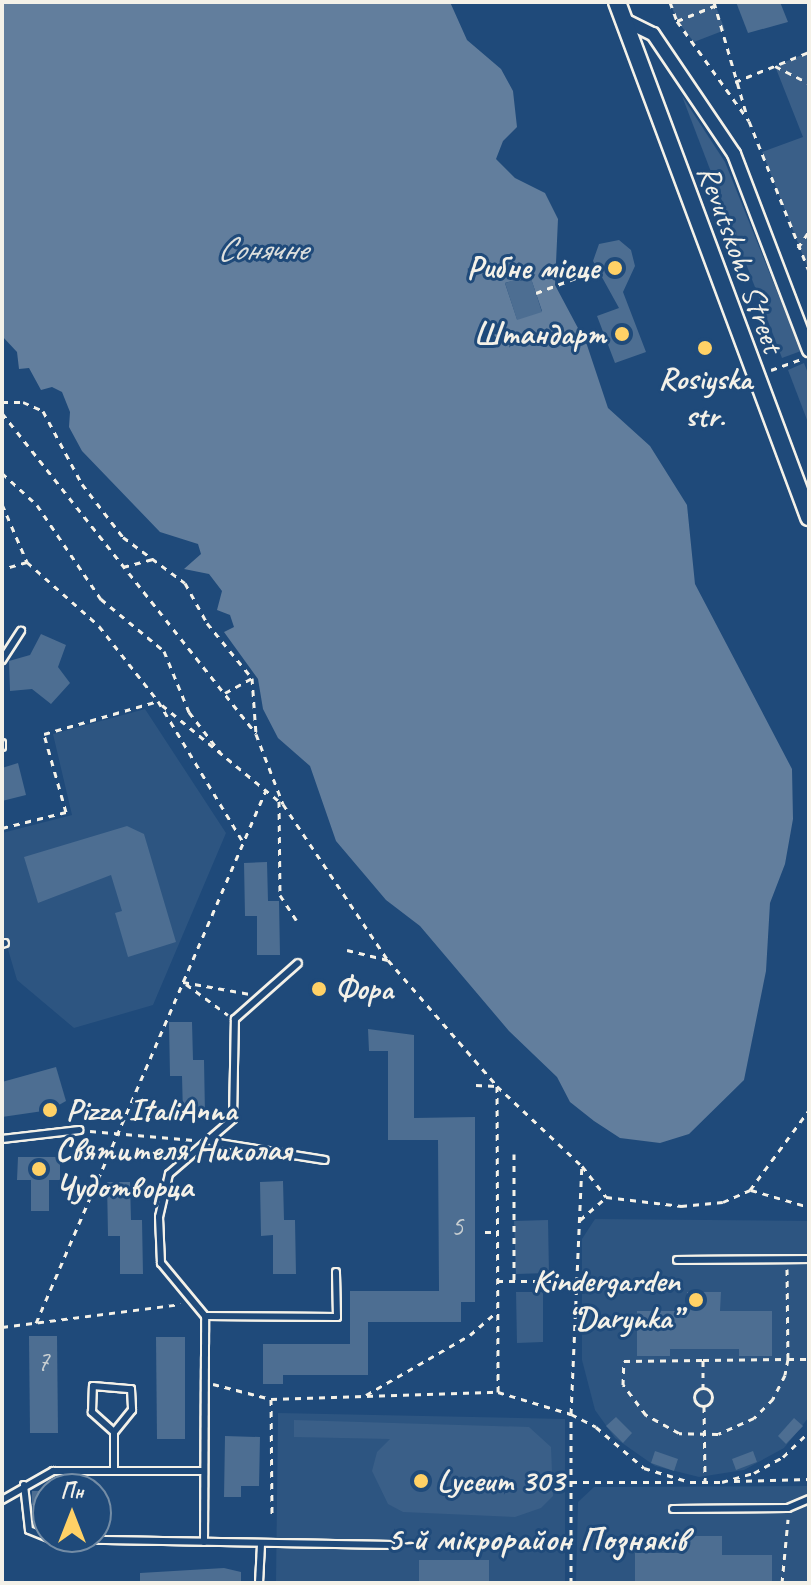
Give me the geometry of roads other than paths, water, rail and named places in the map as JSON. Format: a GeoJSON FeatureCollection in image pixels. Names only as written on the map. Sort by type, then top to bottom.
{"type":"FeatureCollection","features":[{"type":"Feature","properties":{"kind":"street","name":"Revutskoho Street"},"geometry":{"type":"LineString","coordinates":[[617,2],[809,517]]}},
{"type":"Feature","properties":{"kind":"street","name":"Revutskoho Street"},"geometry":{"type":"LineString","coordinates":[[624,20],[653,34],[734,154],[809,350]]}},
{"type":"Feature","properties":{"kind":"lane"},"geometry":{"type":"LineString","coordinates":[[2,660],[21,631]]}},
{"type":"Feature","properties":{"kind":"lane"},"geometry":{"type":"LineString","coordinates":[[204,1542],[205,1316],[161,1263],[159,1217],[169,1174],[212,1142],[233,1119],[235,1019],[298,963]]}},
{"type":"Feature","properties":{"kind":"lane"},"geometry":{"type":"LineString","coordinates":[[2,1139],[79,1130]]}},
{"type":"Feature","properties":{"kind":"lane"},"geometry":{"type":"LineString","coordinates":[[212,1142],[325,1160]]}},
{"type":"Feature","properties":{"kind":"lane"},"geometry":{"type":"LineString","coordinates":[[677,1260],[809,1259]]}},
{"type":"Feature","properties":{"kind":"lane"},"geometry":{"type":"LineString","coordinates":[[205,1316],[337,1317],[336,1272]]}},
{"type":"Feature","properties":{"kind":"lane"},"geometry":{"type":"LineString","coordinates":[[114,1432],[92,1412],[93,1386],[131,1389],[132,1410],[114,1432],[114,1470]]}},
{"type":"Feature","properties":{"kind":"lane"},"geometry":{"type":"LineString","coordinates":[[2,1500],[53,1471],[203,1471]]}},
{"type":"Feature","properties":{"kind":"lane"},"geometry":{"type":"LineString","coordinates":[[24,1485],[29,1530],[42,1538],[390,1545]]}},
{"type":"Feature","properties":{"kind":"lane"},"geometry":{"type":"LineString","coordinates":[[673,1509],[789,1508],[809,1499]]}},
{"type":"Feature","properties":{"kind":"lane"},"geometry":{"type":"LineString","coordinates":[[259,1583],[261,1544]]}},
{"type":"Feature","properties":{"kind":"water","name":"Сонячне"},"geometry":{"type":"Polygon","coordinates":[[[2,2],[450,2],[467,40],[501,69],[513,91],[517,127],[503,141],[496,159],[515,178],[545,193],[558,219],[555,285],[587,345],[608,408],[650,446],[687,505],[695,584],[792,769],[793,819],[785,864],[770,903],[766,971],[744,1080],[689,1134],[660,1143],[620,1138],[594,1121],[570,1102],[557,1077],[509,1031],[420,926],[386,900],[336,841],[310,766],[278,738],[263,709],[258,679],[224,632],[234,627],[230,615],[217,610],[222,591],[209,574],[184,569],[201,554],[198,544],[160,532],[82,451],[69,427],[70,412],[62,392],[52,387],[41,390],[29,368],[19,369],[17,352],[2,336],[2,2]],[[530,276],[505,283],[517,319],[542,311],[530,276]]]}},
{"type":"Feature","properties":{"kind":"place","name":"Рибне місце"},"geometry":{"type":"Point","coordinates":[615,268]}},
{"type":"Feature","properties":{"kind":"place","name":"Штандарт"},"geometry":{"type":"Point","coordinates":[622,334]}},
{"type":"Feature","properties":{"kind":"place","name":"Rosiyska str."},"geometry":{"type":"Point","coordinates":[705,348]}},
{"type":"Feature","properties":{"kind":"place","name":"Фора"},"geometry":{"type":"Point","coordinates":[319,989]}},
{"type":"Feature","properties":{"kind":"place","name":"Pizza ItaliAnna"},"geometry":{"type":"Point","coordinates":[50,1110]}},
{"type":"Feature","properties":{"kind":"place","name":"Святителя Николая Чудотворца"},"geometry":{"type":"Point","coordinates":[39,1169]}},
{"type":"Feature","properties":{"kind":"place","name":"Kindergarden “Darynka”"},"geometry":{"type":"Point","coordinates":[696,1300]}},
{"type":"Feature","properties":{"kind":"place","name":"Lyceum 303"},"geometry":{"type":"Point","coordinates":[421,1481]}},
{"type":"Feature","properties":{"kind":"district","name":"5-й мікрорайон Позняків"},"geometry":{"type":"Point","coordinates":[537,1539]}}]}
